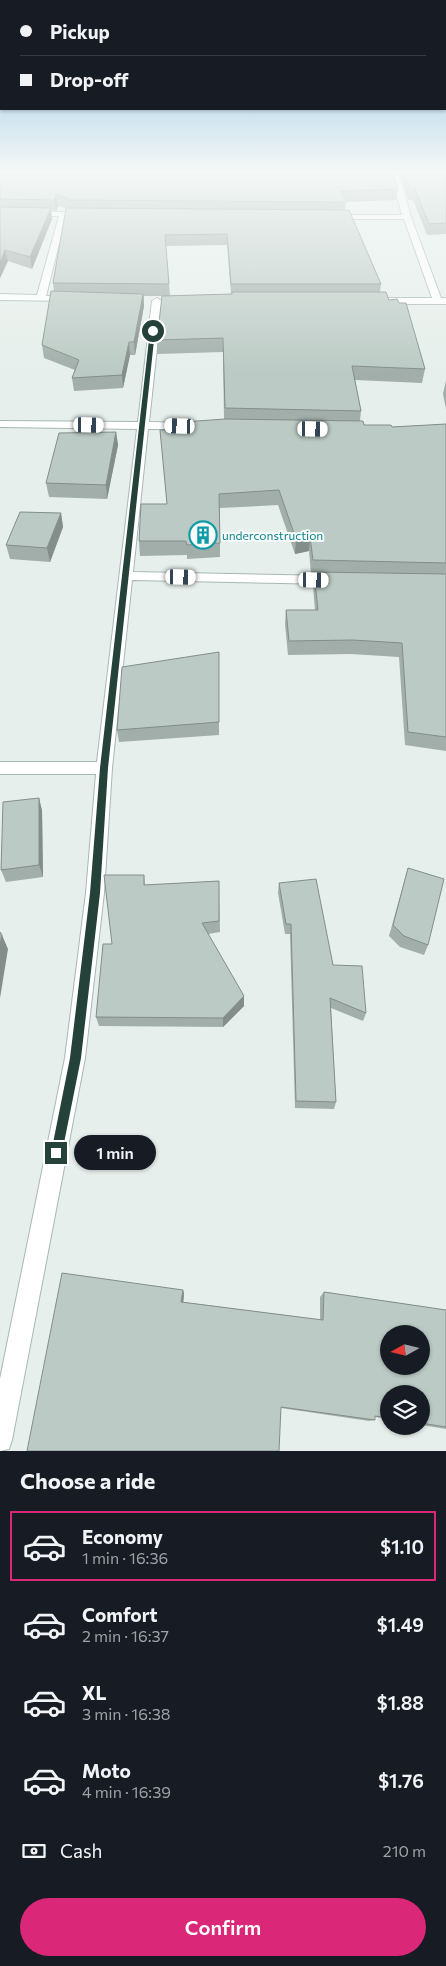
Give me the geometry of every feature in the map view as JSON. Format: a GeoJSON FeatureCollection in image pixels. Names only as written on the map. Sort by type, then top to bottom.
{"type":"FeatureCollection","features":[{"type":"Feature","properties":{"kind":"street"},"geometry":{"type":"LineString","coordinates":[[41,298],[58,238]]}},
{"type":"Feature","properties":{"kind":"street"},"geometry":{"type":"LineString","coordinates":[[369,301],[442,301],[416,238]]}},
{"type":"Feature","properties":{"kind":"street"},"geometry":{"type":"LineString","coordinates":[[0,297],[84,300]]}},
{"type":"Feature","properties":{"kind":"street"},"geometry":{"type":"LineString","coordinates":[[0,1440],[75,1058],[95,893],[104,768],[157,301]]}},
{"type":"Feature","properties":{"kind":"street"},"geometry":{"type":"LineString","coordinates":[[0,424],[201,426]]}},
{"type":"Feature","properties":{"kind":"street"},"geometry":{"type":"LineString","coordinates":[[125,576],[349,581]]}},
{"type":"Feature","properties":{"kind":"street"},"geometry":{"type":"LineString","coordinates":[[0,768],[104,768]]}},
{"type":"Feature","properties":{"kind":"building"},"geometry":{"type":"Polygon","coordinates":[[[0,238],[38,238],[30,257],[5,250],[0,262],[0,238]]]}},
{"type":"Feature","properties":{"kind":"building"},"geometry":{"type":"Polygon","coordinates":[[[61,238],[165,238],[169,284],[53,283],[61,238]]]}},
{"type":"Feature","properties":{"kind":"building"},"geometry":{"type":"Polygon","coordinates":[[[227,238],[361,238],[381,284],[231,284],[227,238]]]}},
{"type":"Feature","properties":{"kind":"building"},"geometry":{"type":"Polygon","coordinates":[[[51,291],[143,294],[134,342],[129,342],[122,375],[72,378],[79,360],[42,345],[51,291]]]}},
{"type":"Feature","properties":{"kind":"building"},"geometry":{"type":"Polygon","coordinates":[[[232,292],[386,292],[389,300],[397,299],[399,303],[406,303],[425,369],[352,366],[361,411],[225,408],[223,338],[157,340],[162,296],[232,294],[232,292]]]}},
{"type":"Feature","properties":{"kind":"building"},"geometry":{"type":"Polygon","coordinates":[[[225,419],[363,421],[364,425],[391,425],[392,427],[446,424],[446,563],[313,560],[310,537],[296,539],[279,490],[219,494],[220,543],[187,545],[186,541],[139,541],[141,504],[167,504],[160,430],[169,430],[169,423],[225,419]]]}},
{"type":"Feature","properties":{"kind":"building"},"geometry":{"type":"Polygon","coordinates":[[[116,432],[106,485],[46,483],[59,433],[116,432]]]}},
{"type":"Feature","properties":{"kind":"building"},"geometry":{"type":"Polygon","coordinates":[[[20,512],[61,513],[47,548],[6,545],[20,512]]]}},
{"type":"Feature","properties":{"kind":"building"},"geometry":{"type":"Polygon","coordinates":[[[314,572],[446,574],[446,737],[408,732],[402,643],[353,640],[289,641],[286,610],[318,610],[314,572]]]}},
{"type":"Feature","properties":{"kind":"building"},"geometry":{"type":"Polygon","coordinates":[[[219,652],[219,722],[117,730],[122,667],[219,652]]]}},
{"type":"Feature","properties":{"kind":"building"},"geometry":{"type":"Polygon","coordinates":[[[39,798],[39,865],[1,870],[3,802],[39,798]]]}},
{"type":"Feature","properties":{"kind":"building"},"geometry":{"type":"Polygon","coordinates":[[[408,868],[444,879],[428,945],[404,936],[393,925],[408,868]]]}},
{"type":"Feature","properties":{"kind":"building"},"geometry":{"type":"Polygon","coordinates":[[[104,875],[144,875],[144,885],[219,881],[219,921],[202,923],[244,996],[223,1018],[96,1017],[103,944],[112,944],[104,875]]]}},
{"type":"Feature","properties":{"kind":"building"},"geometry":{"type":"Polygon","coordinates":[[[316,879],[333,965],[362,966],[366,1013],[330,998],[336,1102],[296,1101],[291,924],[286,924],[279,883],[316,879]]]}},
{"type":"Feature","properties":{"kind":"building"},"geometry":{"type":"Polygon","coordinates":[[[62,1273],[183,1290],[181,1302],[323,1320],[324,1292],[446,1310],[446,1427],[430,1424],[430,1385],[380,1385],[380,1417],[375,1416],[375,1420],[281,1407],[279,1451],[27,1451],[62,1273]]]}},
{"type":"Feature","properties":{"kind":"place","name":"underconstruction"},"geometry":{"type":"Point","coordinates":[203,535]}},
{"type":"Feature","properties":{"kind":"route"},"geometry":{"type":"LineString","coordinates":[[56,1153],[75,1058],[95,893],[104,768],[148,362],[153,331]]}}]}
